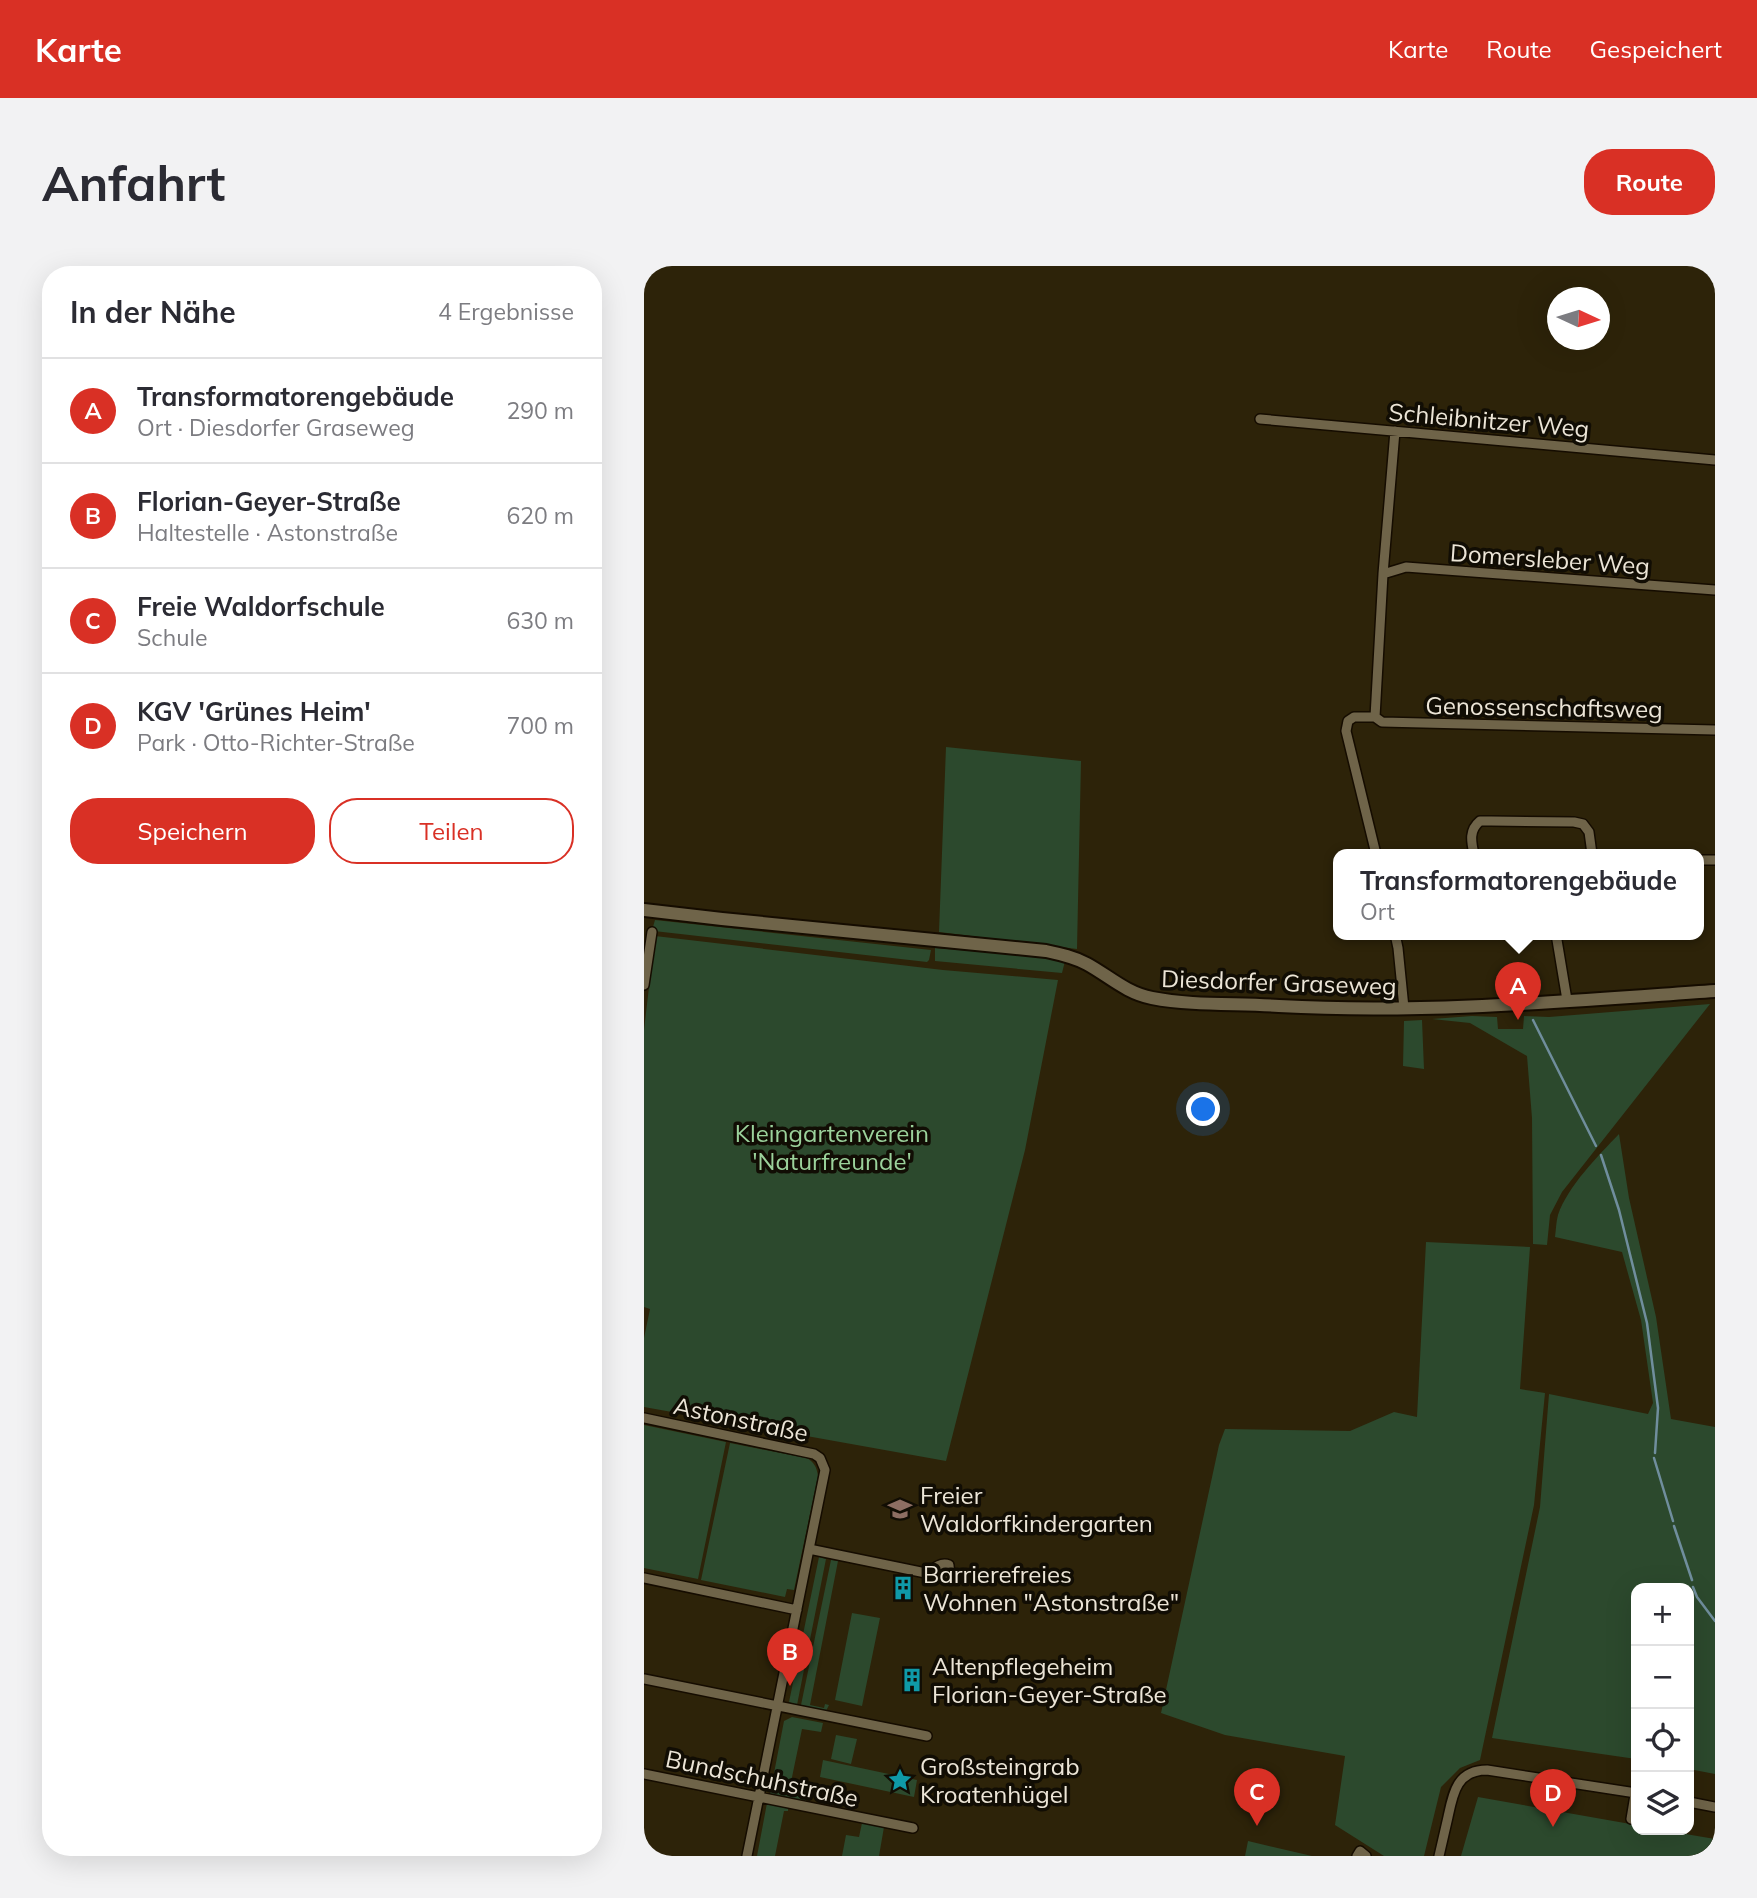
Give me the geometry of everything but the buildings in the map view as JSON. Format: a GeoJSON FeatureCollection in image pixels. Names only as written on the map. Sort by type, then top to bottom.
{"type":"FeatureCollection","features":[{"type":"Feature","properties":{"kind":"main road","name":"Diesdorfer Graseweg"},"geometry":{"type":"LineString","coordinates":[[644,910],[1046,951],[1077,959],[1129,990],[1162,1000],[1325,1009],[1404,1008],[1715,990]]}},
{"type":"Feature","properties":{"kind":"street","name":"Schleibnitzer Weg"},"geometry":{"type":"LineString","coordinates":[[1260,419],[1715,460]]}},
{"type":"Feature","properties":{"kind":"street"},"geometry":{"type":"LineString","coordinates":[[1375,849],[1346,731],[1348,721],[1354,717],[1375,717],[1395,431]]}},
{"type":"Feature","properties":{"kind":"street","name":"Domersleber Weg"},"geometry":{"type":"LineString","coordinates":[[1383,574],[1406,567],[1715,590]]}},
{"type":"Feature","properties":{"kind":"street","name":"Genossenschaftsweg"},"geometry":{"type":"LineString","coordinates":[[1375,717],[1382,722],[1715,730]]}},
{"type":"Feature","properties":{"kind":"street"},"geometry":{"type":"LineString","coordinates":[[1473,849],[1472,830],[1480,821],[1583,824],[1589,832],[1591,849]]}},
{"type":"Feature","properties":{"kind":"street"},"geometry":{"type":"LineString","coordinates":[[644,985],[652,932]]}},
{"type":"Feature","properties":{"kind":"street"},"geometry":{"type":"LineString","coordinates":[[1396,940],[1404,1008]]}},
{"type":"Feature","properties":{"kind":"street"},"geometry":{"type":"LineString","coordinates":[[1557,940],[1567,1000]]}},
{"type":"Feature","properties":{"kind":"street","name":"Astonstraße"},"geometry":{"type":"LineString","coordinates":[[644,1418],[814,1454],[820,1458],[825,1470],[747,1856]]}},
{"type":"Feature","properties":{"kind":"street"},"geometry":{"type":"LineString","coordinates":[[809,1549],[930,1573]]}},
{"type":"Feature","properties":{"kind":"street"},"geometry":{"type":"LineString","coordinates":[[644,1578],[797,1610]]}},
{"type":"Feature","properties":{"kind":"street"},"geometry":{"type":"LineString","coordinates":[[644,1679],[927,1737]]}},
{"type":"Feature","properties":{"kind":"street"},"geometry":{"type":"LineString","coordinates":[[1439,1856],[1455,1789],[1466,1776],[1481,1770],[1631,1792]]}},
{"type":"Feature","properties":{"kind":"street","name":"Bundschuhstraße"},"geometry":{"type":"LineString","coordinates":[[644,1774],[913,1828]]}},
{"type":"Feature","properties":{"kind":"street"},"geometry":{"type":"LineString","coordinates":[[1694,1803],[1715,1807]]}},
{"type":"Feature","properties":{"kind":"street"},"geometry":{"type":"LineString","coordinates":[[1630,1819],[1631,1815]]}},
{"type":"Feature","properties":{"kind":"street"},"geometry":{"type":"LineString","coordinates":[[1357,1856],[1360,1851],[1366,1856]]}},
{"type":"Feature","properties":{"kind":"green space"},"geometry":{"type":"Polygon","coordinates":[[[946,747],[1081,761],[1077,949],[939,932],[946,747]]]}},
{"type":"Feature","properties":{"kind":"green space"},"geometry":{"type":"Polygon","coordinates":[[[655,920],[931,950],[927,962],[654,931],[655,920]]]}},
{"type":"Feature","properties":{"kind":"green space","name":"Kleingartenverein 'Naturfreunde'"},"geometry":{"type":"Polygon","coordinates":[[[655,936],[943,970],[1058,980],[1025,1150],[946,1461],[644,1407],[644,1338],[650,1309],[644,1307],[644,1030],[655,936]]]}},
{"type":"Feature","properties":{"kind":"green space"},"geometry":{"type":"Polygon","coordinates":[[[935,948],[1060,958],[1065,961],[1062,973],[935,961],[935,948]]]}},
{"type":"Feature","properties":{"kind":"green space"},"geometry":{"type":"Polygon","coordinates":[[[1710,1004],[1562,1192],[1550,1215],[1547,1245],[1533,1244],[1532,1118],[1527,1056],[1470,1023],[1432,1019],[1497,1017],[1498,1029],[1523,1029],[1524,1016],[1549,1017],[1710,1004]]]}},
{"type":"Feature","properties":{"kind":"green space"},"geometry":{"type":"Polygon","coordinates":[[[1422,1020],[1424,1069],[1403,1066],[1404,1021],[1422,1020]]]}},
{"type":"Feature","properties":{"kind":"green space"},"geometry":{"type":"Polygon","coordinates":[[[1619,1134],[1629,1198],[1656,1317],[1671,1419],[1715,1427],[1715,1774],[1694,1770],[1694,1583],[1631,1583],[1631,1758],[1492,1738],[1540,1507],[1549,1394],[1648,1414],[1653,1403],[1641,1320],[1622,1252],[1555,1237],[1558,1215],[1584,1172],[1619,1134]]]}},
{"type":"Feature","properties":{"kind":"green space"},"geometry":{"type":"Polygon","coordinates":[[[1426,1242],[1530,1247],[1520,1389],[1545,1393],[1534,1505],[1480,1760],[1460,1768],[1441,1787],[1424,1856],[1384,1856],[1335,1825],[1345,1756],[1225,1735],[1161,1713],[1219,1445],[1225,1429],[1350,1431],[1394,1412],[1417,1417],[1426,1242]]]}},
{"type":"Feature","properties":{"kind":"green space"},"geometry":{"type":"Polygon","coordinates":[[[644,1425],[726,1442],[698,1579],[644,1568],[644,1425]]]}},
{"type":"Feature","properties":{"kind":"green space"},"geometry":{"type":"Polygon","coordinates":[[[730,1443],[806,1458],[817,1470],[818,1476],[794,1590],[787,1589],[785,1597],[701,1580],[730,1443]]]}},
{"type":"Feature","properties":{"kind":"green space"},"geometry":{"type":"Polygon","coordinates":[[[819,1557],[826,1559],[797,1705],[789,1702],[819,1557]]]}},
{"type":"Feature","properties":{"kind":"green space"},"geometry":{"type":"Polygon","coordinates":[[[831,1560],[838,1561],[810,1705],[824,1708],[825,1704],[829,1705],[826,1711],[801,1705],[831,1560]]]}},
{"type":"Feature","properties":{"kind":"green space"},"geometry":{"type":"Polygon","coordinates":[[[852,1613],[880,1618],[862,1706],[835,1700],[852,1613]]]}},
{"type":"Feature","properties":{"kind":"green space"},"geometry":{"type":"Polygon","coordinates":[[[792,1717],[823,1723],[821,1732],[802,1729],[791,1782],[804,1785],[803,1795],[807,1796],[806,1801],[770,1794],[784,1721],[792,1717]]]}},
{"type":"Feature","properties":{"kind":"green space"},"geometry":{"type":"Polygon","coordinates":[[[836,1735],[857,1739],[851,1764],[831,1759],[836,1735]]]}},
{"type":"Feature","properties":{"kind":"green space"},"geometry":{"type":"Polygon","coordinates":[[[823,1760],[917,1780],[914,1797],[820,1777],[823,1760]]]}},
{"type":"Feature","properties":{"kind":"green space"},"geometry":{"type":"Polygon","coordinates":[[[1478,1797],[1631,1824],[1631,1835],[1691,1835],[1715,1839],[1715,1856],[1461,1856],[1478,1797]]]}},
{"type":"Feature","properties":{"kind":"green space"},"geometry":{"type":"Polygon","coordinates":[[[767,1803],[788,1807],[788,1811],[784,1811],[775,1856],[757,1856],[767,1803]]]}},
{"type":"Feature","properties":{"kind":"green space"},"geometry":{"type":"Polygon","coordinates":[[[862,1823],[884,1827],[879,1856],[842,1856],[846,1835],[859,1837],[862,1823]]]}},
{"type":"Feature","properties":{"kind":"green space"},"geometry":{"type":"Polygon","coordinates":[[[1248,1841],[1312,1856],[1245,1856],[1248,1841]]]}},
{"type":"Feature","properties":{"kind":"waterway"},"geometry":{"type":"LineString","coordinates":[[1533,1020],[1596,1146]]}},
{"type":"Feature","properties":{"kind":"waterway"},"geometry":{"type":"LineString","coordinates":[[1601,1155],[1619,1210],[1647,1323],[1658,1408],[1655,1453]]}},
{"type":"Feature","properties":{"kind":"waterway"},"geometry":{"type":"LineString","coordinates":[[1654,1458],[1673,1521]]}},
{"type":"Feature","properties":{"kind":"waterway"},"geometry":{"type":"LineString","coordinates":[[1674,1526],[1692,1580]]}},
{"type":"Feature","properties":{"kind":"waterway"},"geometry":{"type":"LineString","coordinates":[[1694,1590],[1715,1621]]}},
{"type":"Feature","properties":{"kind":"place","name":"Transformatorengebäude"},"geometry":{"type":"Point","coordinates":[1518,1020]}},
{"type":"Feature","properties":{"kind":"place","name":"Freier Waldorfkindergarten"},"geometry":{"type":"Point","coordinates":[900,1509]}},
{"type":"Feature","properties":{"kind":"place","name":"Barrierefreies Wohnen \"Astonstraße\""},"geometry":{"type":"Point","coordinates":[903,1588]}},
{"type":"Feature","properties":{"kind":"place","name":"Altenpflegeheim Florian-Geyer-Straße"},"geometry":{"type":"Point","coordinates":[912,1680]}},
{"type":"Feature","properties":{"kind":"place","name":"Florian-Geyer-Straße"},"geometry":{"type":"Point","coordinates":[790,1686]}},
{"type":"Feature","properties":{"kind":"place","name":"Großsteingrab Kroatenhügel"},"geometry":{"type":"Point","coordinates":[900,1780]}},
{"type":"Feature","properties":{"kind":"place","name":"Freie Waldorfschule"},"geometry":{"type":"Point","coordinates":[1257,1826]}},
{"type":"Feature","properties":{"kind":"place","name":"KGV 'Grünes Heim'"},"geometry":{"type":"Point","coordinates":[1553,1827]}}]}
